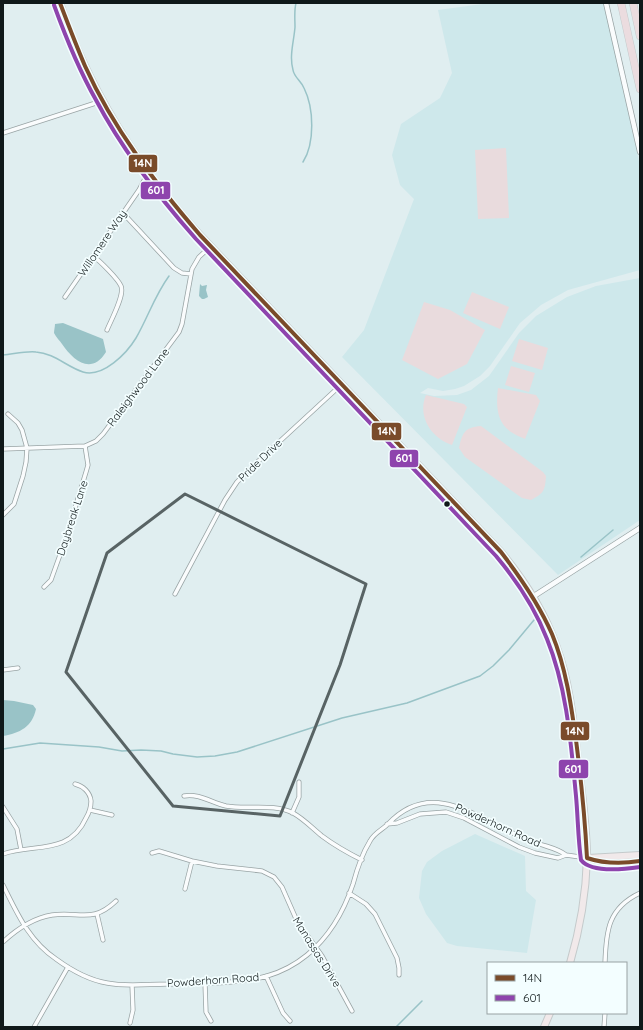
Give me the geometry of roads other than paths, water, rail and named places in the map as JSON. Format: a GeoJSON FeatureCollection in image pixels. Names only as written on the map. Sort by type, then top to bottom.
{"type":"FeatureCollection","features":[{"type":"Feature","properties":{"kind":"highway"},"geometry":{"type":"LineString","coordinates":[[621,3],[640,89]]}},
{"type":"Feature","properties":{"kind":"highway"},"geometry":{"type":"LineString","coordinates":[[633,3],[640,36]]}},
{"type":"Feature","properties":{"kind":"main road"},"geometry":{"type":"LineString","coordinates":[[60,3],[79,54],[102,101],[132,150],[158,187],[185,219],[501,552],[515,568],[534,596],[556,645],[569,691],[583,803],[587,858],[579,928],[570,962]]}},
{"type":"Feature","properties":{"kind":"main road"},"geometry":{"type":"LineString","coordinates":[[587,858],[640,855]]}},
{"type":"Feature","properties":{"kind":"main road"},"geometry":{"type":"LineString","coordinates":[[587,858],[601,863],[640,861]]}},
{"type":"Feature","properties":{"kind":"main road"},"geometry":{"type":"LineString","coordinates":[[544,1027],[550,1014]]}},
{"type":"Feature","properties":{"kind":"street"},"geometry":{"type":"LineString","coordinates":[[606,3],[640,152]]}},
{"type":"Feature","properties":{"kind":"street"},"geometry":{"type":"LineString","coordinates":[[3,133],[102,101]]}},
{"type":"Feature","properties":{"kind":"street","name":"Willomere Way"},"geometry":{"type":"LineString","coordinates":[[65,297],[94,256],[122,212],[139,190],[148,173]]}},
{"type":"Feature","properties":{"kind":"street"},"geometry":{"type":"LineString","coordinates":[[139,190],[143,187],[149,186],[158,187]]}},
{"type":"Feature","properties":{"kind":"street"},"geometry":{"type":"LineString","coordinates":[[122,212],[174,268],[182,273],[191,274]]}},
{"type":"Feature","properties":{"kind":"street","name":"Raleighwood Lane"},"geometry":{"type":"LineString","coordinates":[[85,446],[96,441],[103,434],[179,332],[182,324],[192,269],[199,257],[211,246]]}},
{"type":"Feature","properties":{"kind":"street"},"geometry":{"type":"LineString","coordinates":[[94,256],[103,264],[121,286],[122,292],[120,300],[107,330]]}},
{"type":"Feature","properties":{"kind":"street","name":"Pride Drive"},"geometry":{"type":"LineString","coordinates":[[175,594],[200,545],[225,500],[237,482],[252,466],[342,384]]}},
{"type":"Feature","properties":{"kind":"street"},"geometry":{"type":"LineString","coordinates":[[3,514],[14,504],[23,476],[27,448],[22,430],[18,423],[8,414]]}},
{"type":"Feature","properties":{"kind":"street"},"geometry":{"type":"LineString","coordinates":[[3,449],[85,446]]}},
{"type":"Feature","properties":{"kind":"street","name":"Daybreak Lane"},"geometry":{"type":"LineString","coordinates":[[44,586],[51,580],[65,541],[86,472],[88,465],[85,446]]}},
{"type":"Feature","properties":{"kind":"street"},"geometry":{"type":"LineString","coordinates":[[534,596],[640,528]]}},
{"type":"Feature","properties":{"kind":"street"},"geometry":{"type":"LineString","coordinates":[[3,670],[18,668]]}},
{"type":"Feature","properties":{"kind":"street"},"geometry":{"type":"LineString","coordinates":[[292,813],[299,797],[299,782]]}},
{"type":"Feature","properties":{"kind":"street"},"geometry":{"type":"LineString","coordinates":[[3,854],[21,850],[52,847],[66,841],[81,827],[90,810],[91,802],[88,793],[84,788],[75,784]]}},
{"type":"Feature","properties":{"kind":"street"},"geometry":{"type":"LineString","coordinates":[[184,796],[198,796],[215,803],[233,807],[281,809],[292,813],[330,841],[362,860]]}},
{"type":"Feature","properties":{"kind":"street","name":"Powderhorn Road"},"geometry":{"type":"LineString","coordinates":[[3,885],[24,926],[35,941],[45,951],[84,976],[116,985],[204,983],[266,976],[295,963],[315,947],[324,939],[333,926],[349,893],[372,838],[394,816],[415,806],[433,802],[449,804],[477,814],[536,843],[559,850],[566,855],[587,858]]}},
{"type":"Feature","properties":{"kind":"street"},"geometry":{"type":"LineString","coordinates":[[3,807],[15,825],[21,850]]}},
{"type":"Feature","properties":{"kind":"street"},"geometry":{"type":"LineString","coordinates":[[90,810],[112,815]]}},
{"type":"Feature","properties":{"kind":"street","name":"Powderhorn Road"},"geometry":{"type":"LineString","coordinates":[[387,824],[397,823],[420,814],[446,812],[464,818],[513,844],[534,852],[558,858],[566,855]]}},
{"type":"Feature","properties":{"kind":"street","name":"Manassas Drive"},"geometry":{"type":"LineString","coordinates":[[152,853],[159,851],[192,861],[217,866],[257,870],[270,874],[279,883],[297,922],[333,976],[352,1011]]}},
{"type":"Feature","properties":{"kind":"street"},"geometry":{"type":"LineString","coordinates":[[185,889],[192,861]]}},
{"type":"Feature","properties":{"kind":"street"},"geometry":{"type":"LineString","coordinates":[[349,893],[366,904],[375,914],[397,958],[400,968],[399,975]]}},
{"type":"Feature","properties":{"kind":"street"},"geometry":{"type":"LineString","coordinates":[[605,962],[606,939],[612,920],[622,904],[629,898],[640,893]]}},
{"type":"Feature","properties":{"kind":"street"},"geometry":{"type":"LineString","coordinates":[[3,942],[24,926],[40,918],[52,915],[88,916],[97,914],[110,907],[116,901]]}},
{"type":"Feature","properties":{"kind":"street"},"geometry":{"type":"LineString","coordinates":[[97,914],[103,940]]}},
{"type":"Feature","properties":{"kind":"street"},"geometry":{"type":"LineString","coordinates":[[34,1027],[68,967]]}},
{"type":"Feature","properties":{"kind":"street"},"geometry":{"type":"LineString","coordinates":[[266,976],[283,1013],[290,1021]]}},
{"type":"Feature","properties":{"kind":"street"},"geometry":{"type":"LineString","coordinates":[[204,983],[206,1012],[211,1021]]}},
{"type":"Feature","properties":{"kind":"street"},"geometry":{"type":"LineString","coordinates":[[130,1023],[133,1010],[132,985]]}},
{"type":"Feature","properties":{"kind":"street"},"geometry":{"type":"LineString","coordinates":[[604,1027],[605,1014]]}},
{"type":"Feature","properties":{"kind":"waterway"},"geometry":{"type":"LineString","coordinates":[[296,3],[292,65],[295,75],[303,86],[307,96],[310,105],[312,125],[310,145],[303,162]]}},
{"type":"Feature","properties":{"kind":"waterway"},"geometry":{"type":"LineString","coordinates":[[3,355],[36,352],[55,357],[71,367],[83,372],[91,373],[106,368],[121,357],[132,344],[169,276]]}},
{"type":"Feature","properties":{"kind":"waterway"},"geometry":{"type":"LineString","coordinates":[[581,557],[613,530]]}},
{"type":"Feature","properties":{"kind":"waterway"},"geometry":{"type":"LineString","coordinates":[[3,749],[40,743],[99,747],[122,751],[161,751],[197,757],[215,756],[237,752],[342,718],[407,703],[480,676],[493,666],[509,650],[534,620]]}},
{"type":"Feature","properties":{"kind":"waterway"},"geometry":{"type":"LineString","coordinates":[[396,1027],[422,1001]]}}]}
